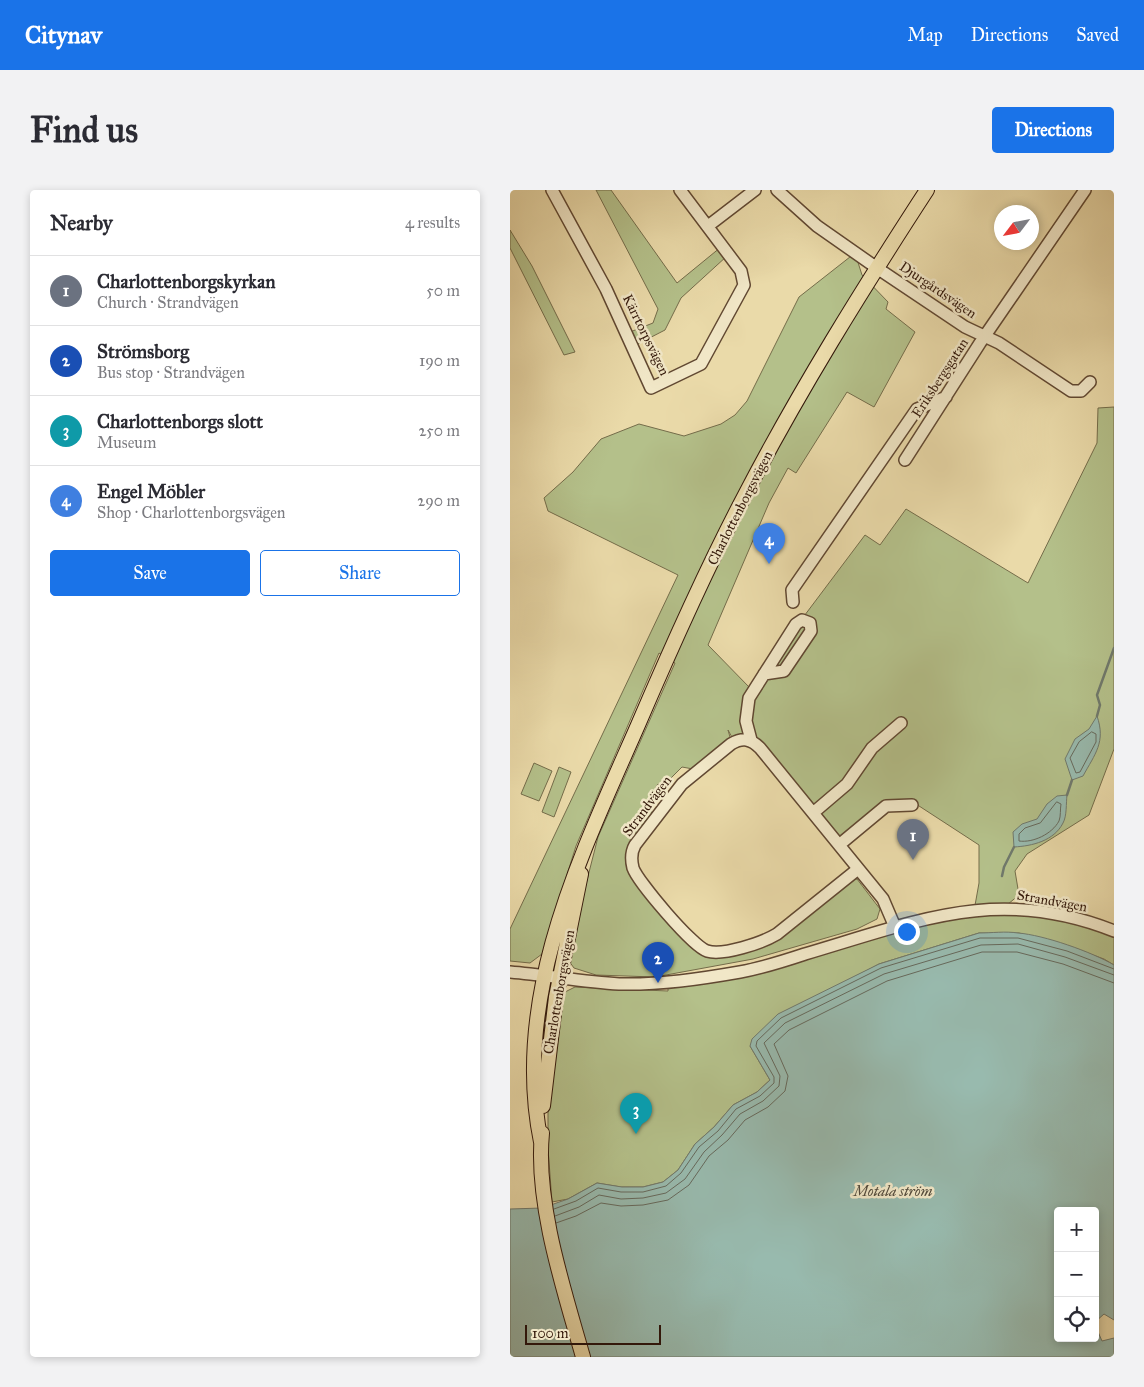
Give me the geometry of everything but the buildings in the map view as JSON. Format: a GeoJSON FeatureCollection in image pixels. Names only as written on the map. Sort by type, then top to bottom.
{"type":"FeatureCollection","features":[{"type":"Feature","properties":{"kind":"main road","name":"Charlottenborgsvägen"},"geometry":{"type":"LineString","coordinates":[[583,1357],[559,1269],[544,1189],[534,1074],[537,1030],[545,975],[567,891],[671,651],[744,498],[802,392],[926,190]]}},
{"type":"Feature","properties":{"kind":"main road","name":"Charlottenborgsvägen"},"geometry":{"type":"LineString","coordinates":[[541,1142],[546,1065],[559,977],[588,844]]}},
{"type":"Feature","properties":{"kind":"street","name":"Kärrtorpsvägen"},"geometry":{"type":"LineString","coordinates":[[552,190],[602,281],[651,388],[700,364],[743,288],[744,280],[741,271],[680,190]]}},
{"type":"Feature","properties":{"kind":"street"},"geometry":{"type":"LineString","coordinates":[[708,226],[755,190]]}},
{"type":"Feature","properties":{"kind":"street","name":"Djurgårdsvägen"},"geometry":{"type":"LineString","coordinates":[[777,190],[817,226],[965,327],[999,343],[1072,391],[1081,391],[1090,382]]}},
{"type":"Feature","properties":{"kind":"street","name":"Eriksbergsgatan"},"geometry":{"type":"LineString","coordinates":[[905,460],[985,336],[1085,190]]}},
{"type":"Feature","properties":{"kind":"street"},"geometry":{"type":"LineString","coordinates":[[793,602],[792,590],[917,409],[946,397]]}},
{"type":"Feature","properties":{"kind":"street"},"geometry":{"type":"LineString","coordinates":[[764,674],[784,671],[812,631],[810,623],[802,620],[796,624],[764,674],[749,698],[746,712],[751,740],[760,748],[883,899],[895,927]]}},
{"type":"Feature","properties":{"kind":"street"},"geometry":{"type":"LineString","coordinates":[[813,813],[847,784],[872,748],[901,723]]}},
{"type":"Feature","properties":{"kind":"street","name":"Strandvägen"},"geometry":{"type":"LineString","coordinates":[[751,740],[740,740],[731,744],[682,784],[633,849],[632,866],[635,872],[686,936],[698,948],[717,952],[767,939],[777,934],[858,869]]}},
{"type":"Feature","properties":{"kind":"street"},"geometry":{"type":"LineString","coordinates":[[839,845],[886,806],[912,805]]}},
{"type":"Feature","properties":{"kind":"street","name":"Strandvägen"},"geometry":{"type":"LineString","coordinates":[[510,972],[633,984],[705,978],[749,970],[946,913],[1001,908],[1061,914],[1114,931]]}},
{"type":"Feature","properties":{"kind":"green space"},"geometry":{"type":"Polygon","coordinates":[[[596,190],[611,190],[677,283],[721,247],[727,256],[681,298],[665,330],[630,348],[625,334],[653,323],[658,309],[596,190]]]}},
{"type":"Feature","properties":{"kind":"green space"},"geometry":{"type":"Polygon","coordinates":[[[510,230],[532,266],[575,352],[564,355],[510,248],[510,230]]]}},
{"type":"Feature","properties":{"kind":"green space"},"geometry":{"type":"Polygon","coordinates":[[[855,253],[862,275],[888,302],[886,309],[915,332],[874,407],[847,392],[796,473],[788,468],[769,503],[708,645],[750,688],[865,535],[880,545],[906,509],[1028,583],[1097,443],[1098,408],[1114,407],[1114,749],[1089,815],[1027,854],[1015,871],[1019,895],[1002,909],[1114,931],[1114,965],[1104,959],[1068,946],[1019,933],[979,933],[879,964],[845,982],[750,1046],[770,1080],[757,1092],[733,1105],[714,1127],[695,1144],[678,1170],[663,1182],[643,1187],[621,1187],[597,1183],[568,1199],[552,1202],[548,1148],[548,1113],[558,1005],[565,992],[575,987],[668,991],[668,983],[974,911],[979,883],[979,845],[916,804],[892,808],[835,844],[751,740],[734,741],[728,730],[730,737],[693,769],[682,767],[670,779],[657,785],[651,799],[652,814],[630,850],[641,889],[690,947],[702,954],[781,937],[850,880],[857,879],[880,909],[877,919],[857,929],[753,959],[655,977],[596,975],[574,968],[569,961],[573,935],[598,837],[675,663],[659,653],[576,846],[542,954],[530,963],[510,961],[510,929],[678,575],[548,511],[544,498],[573,472],[601,439],[639,424],[684,436],[721,424],[735,415],[747,401],[799,297],[855,253]]]}},
{"type":"Feature","properties":{"kind":"green space"},"geometry":{"type":"Polygon","coordinates":[[[534,763],[552,771],[539,801],[521,794],[534,763]]]}},
{"type":"Feature","properties":{"kind":"green space"},"geometry":{"type":"Polygon","coordinates":[[[559,767],[571,772],[554,817],[542,812],[559,767]]]}},
{"type":"Feature","properties":{"kind":"water"},"geometry":{"type":"Polygon","coordinates":[[[1097,716],[1100,733],[1098,748],[1083,776],[1072,780],[1065,759],[1075,739],[1089,729],[1097,716]]]}},
{"type":"Feature","properties":{"kind":"water"},"geometry":{"type":"Polygon","coordinates":[[[1067,795],[1064,820],[1054,834],[1035,844],[1014,847],[1013,832],[1022,824],[1037,819],[1047,804],[1057,796],[1067,795]]]}},
{"type":"Feature","properties":{"kind":"water","name":"Motala ström"},"geometry":{"type":"Polygon","coordinates":[[[1013,932],[1054,941],[1081,950],[1114,965],[1114,1320],[1104,1314],[1099,1318],[1099,1207],[1054,1207],[1054,1342],[1099,1342],[1099,1334],[1102,1341],[1114,1338],[1114,1357],[510,1357],[510,1209],[542,1208],[568,1199],[597,1183],[622,1187],[643,1187],[663,1182],[678,1170],[695,1144],[714,1127],[733,1105],[757,1092],[770,1080],[750,1046],[752,1039],[778,1014],[879,964],[979,933],[1013,932]]]}},
{"type":"Feature","properties":{"kind":"waterway"},"geometry":{"type":"LineString","coordinates":[[1097,716],[1100,705],[1097,695],[1114,648]]}},
{"type":"Feature","properties":{"kind":"waterway"},"geometry":{"type":"LineString","coordinates":[[1067,795],[1072,780]]}},
{"type":"Feature","properties":{"kind":"waterway"},"geometry":{"type":"LineString","coordinates":[[1002,876],[1004,867],[1014,847]]}},
{"type":"Feature","properties":{"kind":"place","name":"Engel Möbler"},"geometry":{"type":"Point","coordinates":[769,564]}},
{"type":"Feature","properties":{"kind":"place","name":"Charlottenborgskyrkan"},"geometry":{"type":"Point","coordinates":[913,860]}},
{"type":"Feature","properties":{"kind":"place","name":"Strömsborg"},"geometry":{"type":"Point","coordinates":[658,983]}},
{"type":"Feature","properties":{"kind":"place","name":"Charlottenborgs slott"},"geometry":{"type":"Point","coordinates":[636,1134]}}]}
